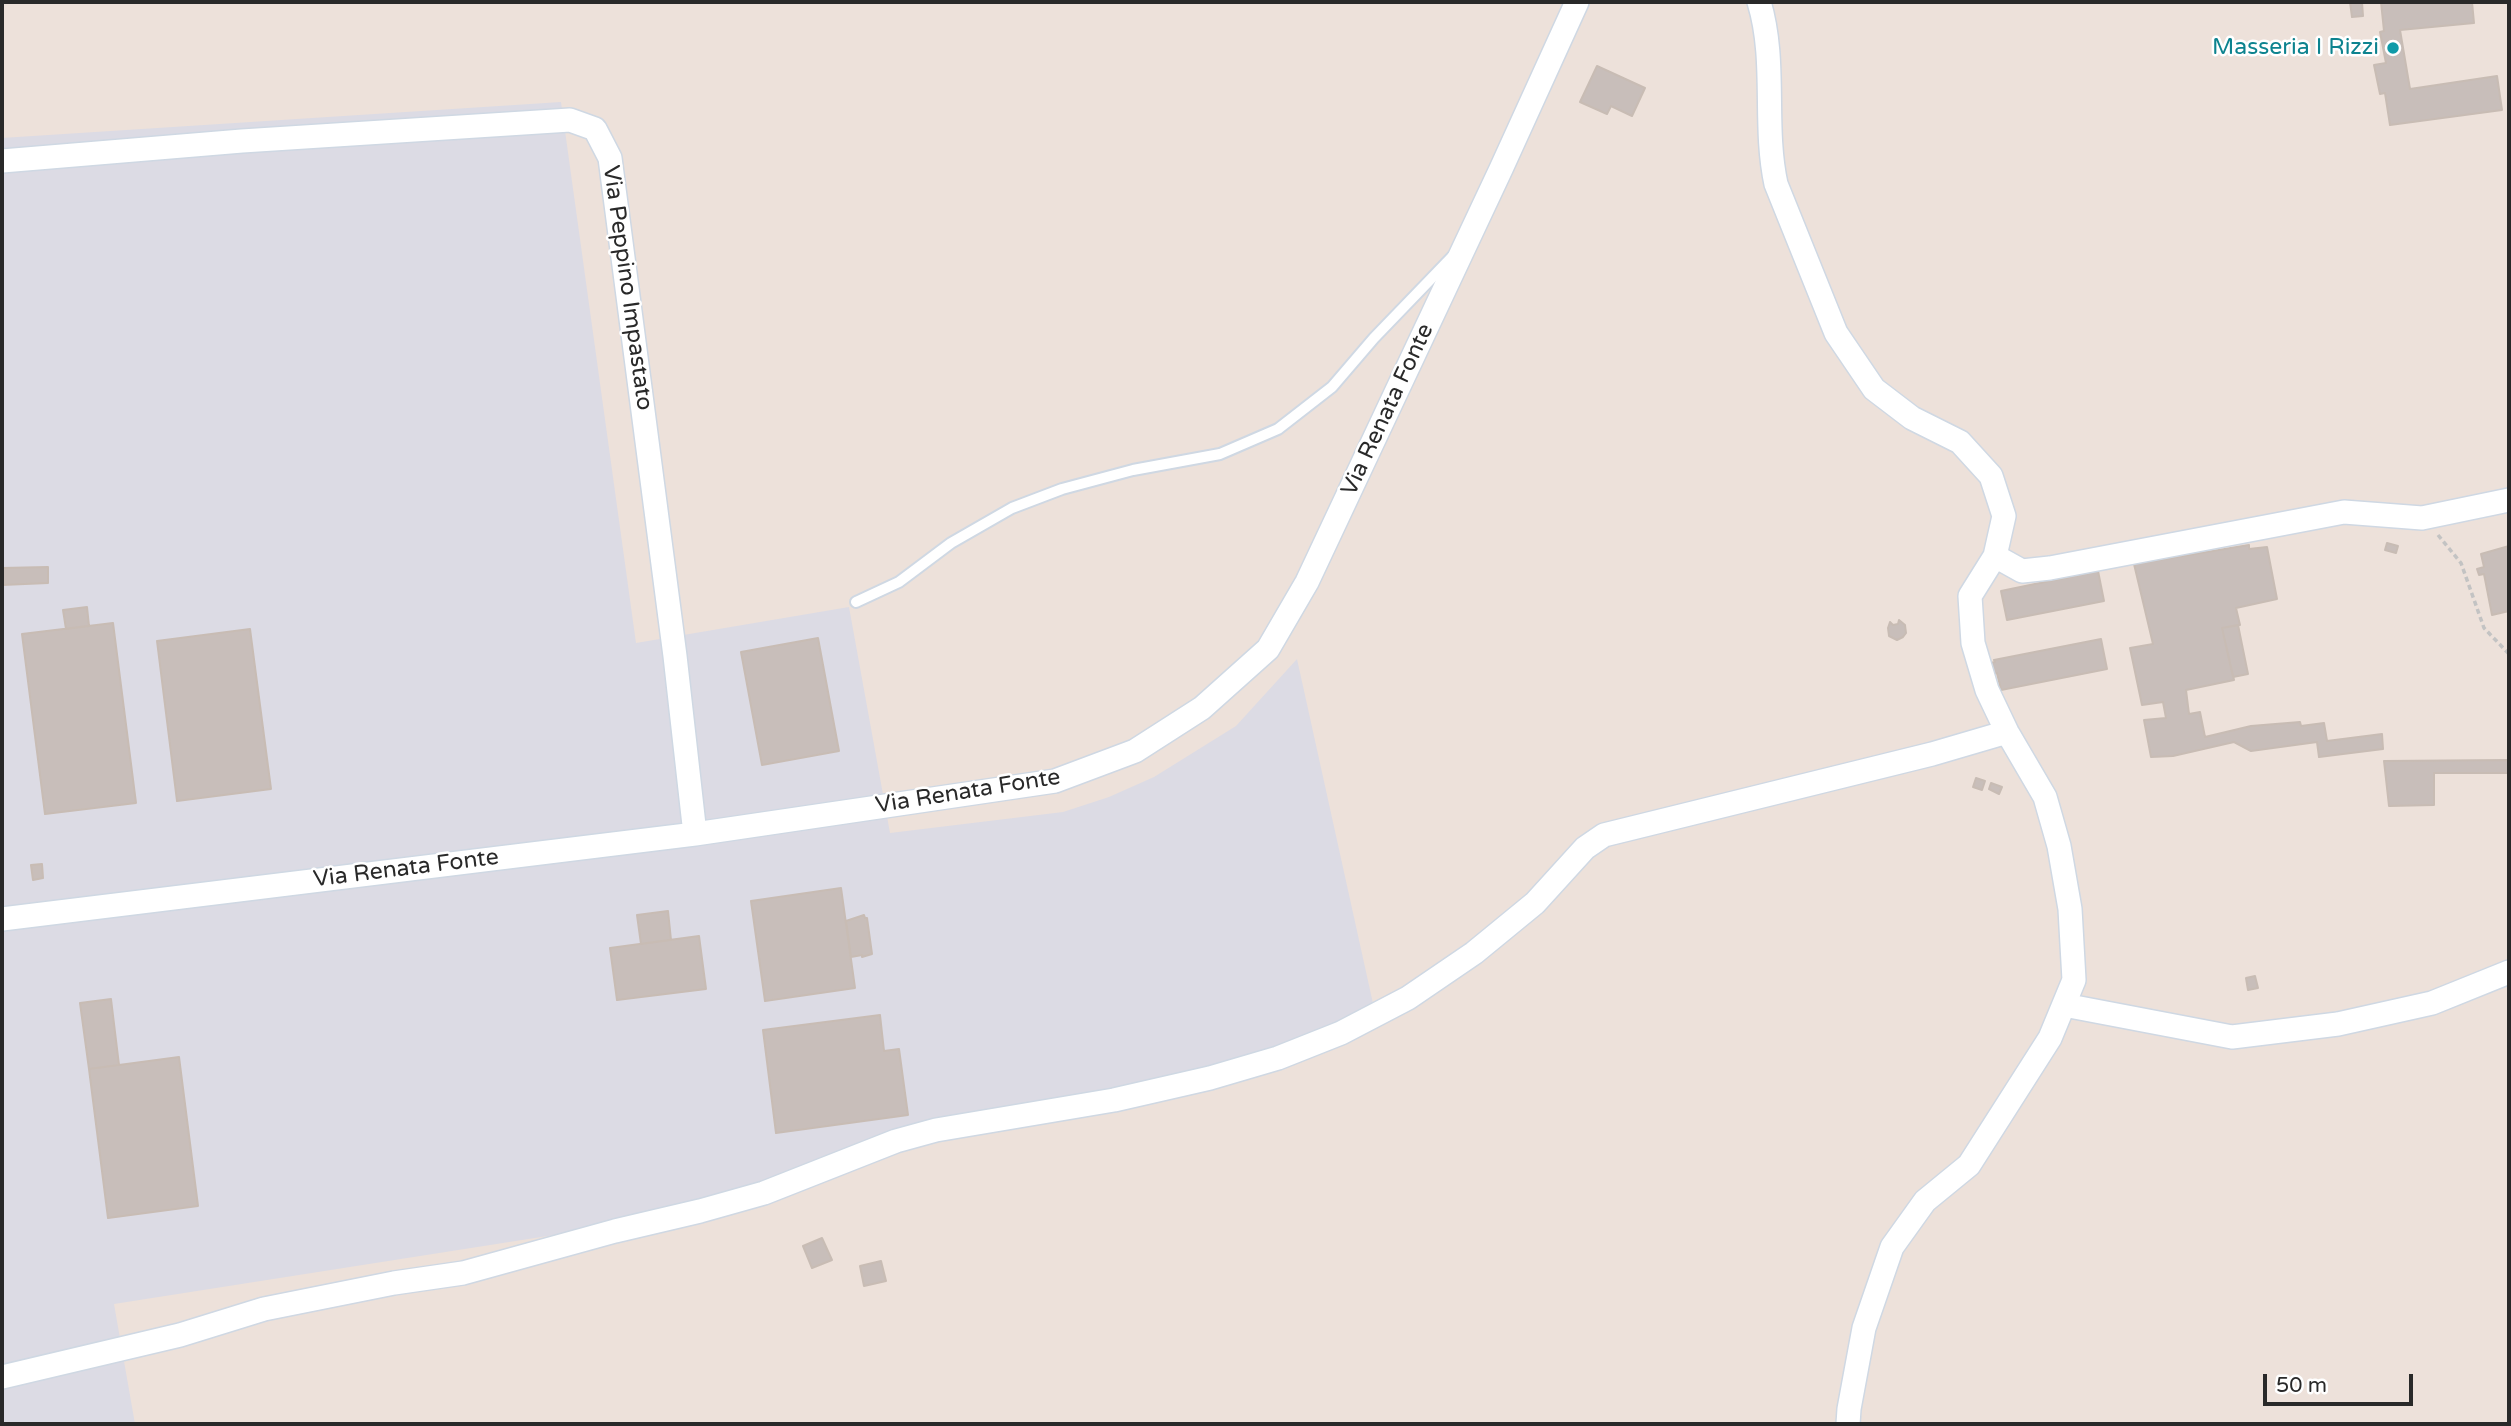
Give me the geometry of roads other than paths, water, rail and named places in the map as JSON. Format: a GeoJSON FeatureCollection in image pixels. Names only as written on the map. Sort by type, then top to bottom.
{"type":"FeatureCollection","features":[{"type":"Feature","properties":{"kind":"street","name":"Via Renata Fonte"},"geometry":{"type":"LineString","coordinates":[[2,919],[695,834],[1055,781],[1135,751],[1202,708],[1268,649],[1307,582],[1577,2]]}},
{"type":"Feature","properties":{"kind":"street"},"geometry":{"type":"LineString","coordinates":[[1759,2],[1764,19],[1770,88],[1771,160],[1776,184],[1836,333],[1874,389],[1912,418],[1960,442],[1991,476],[2004,516],[1995,556],[1970,596],[1973,643],[1987,690],[2007,732],[2045,797],[2059,846],[2070,909],[2074,980],[2050,1038],[1969,1165],[1925,1201],[1892,1247],[1864,1328],[1848,1424]]}},
{"type":"Feature","properties":{"kind":"street","name":"Via Peppino Impastato"},"geometry":{"type":"LineString","coordinates":[[2,161],[242,141],[570,120],[595,129],[610,158],[675,656],[695,834]]}},
{"type":"Feature","properties":{"kind":"street"},"geometry":{"type":"LineString","coordinates":[[1995,556],[2022,571],[2050,568],[2344,512],[2422,518],[2509,500]]}},
{"type":"Feature","properties":{"kind":"street"},"geometry":{"type":"LineString","coordinates":[[2,1377],[180,1335],[264,1309],[394,1283],[463,1273],[615,1231],[700,1211],[764,1193],[896,1141],[936,1130],[1114,1100],[1210,1078],[1278,1058],[1341,1033],[1408,998],[1474,953],[1535,903],[1585,848],[1604,835],[1932,754],[2007,732]]}},
{"type":"Feature","properties":{"kind":"street"},"geometry":{"type":"LineString","coordinates":[[2064,1005],[2232,1037],[2338,1024],[2432,1003],[2509,972]]}},
{"type":"Feature","properties":{"kind":"lane"},"geometry":{"type":"LineString","coordinates":[[856,602],[899,582],[951,543],[1012,508],[1086,482],[1133,470],[1220,454],[1278,429],[1332,387],[1374,338],[1465,246]]}},
{"type":"Feature","properties":{"kind":"place","name":"Masseria I Rizzi"},"geometry":{"type":"Point","coordinates":[2393,48]}}]}
